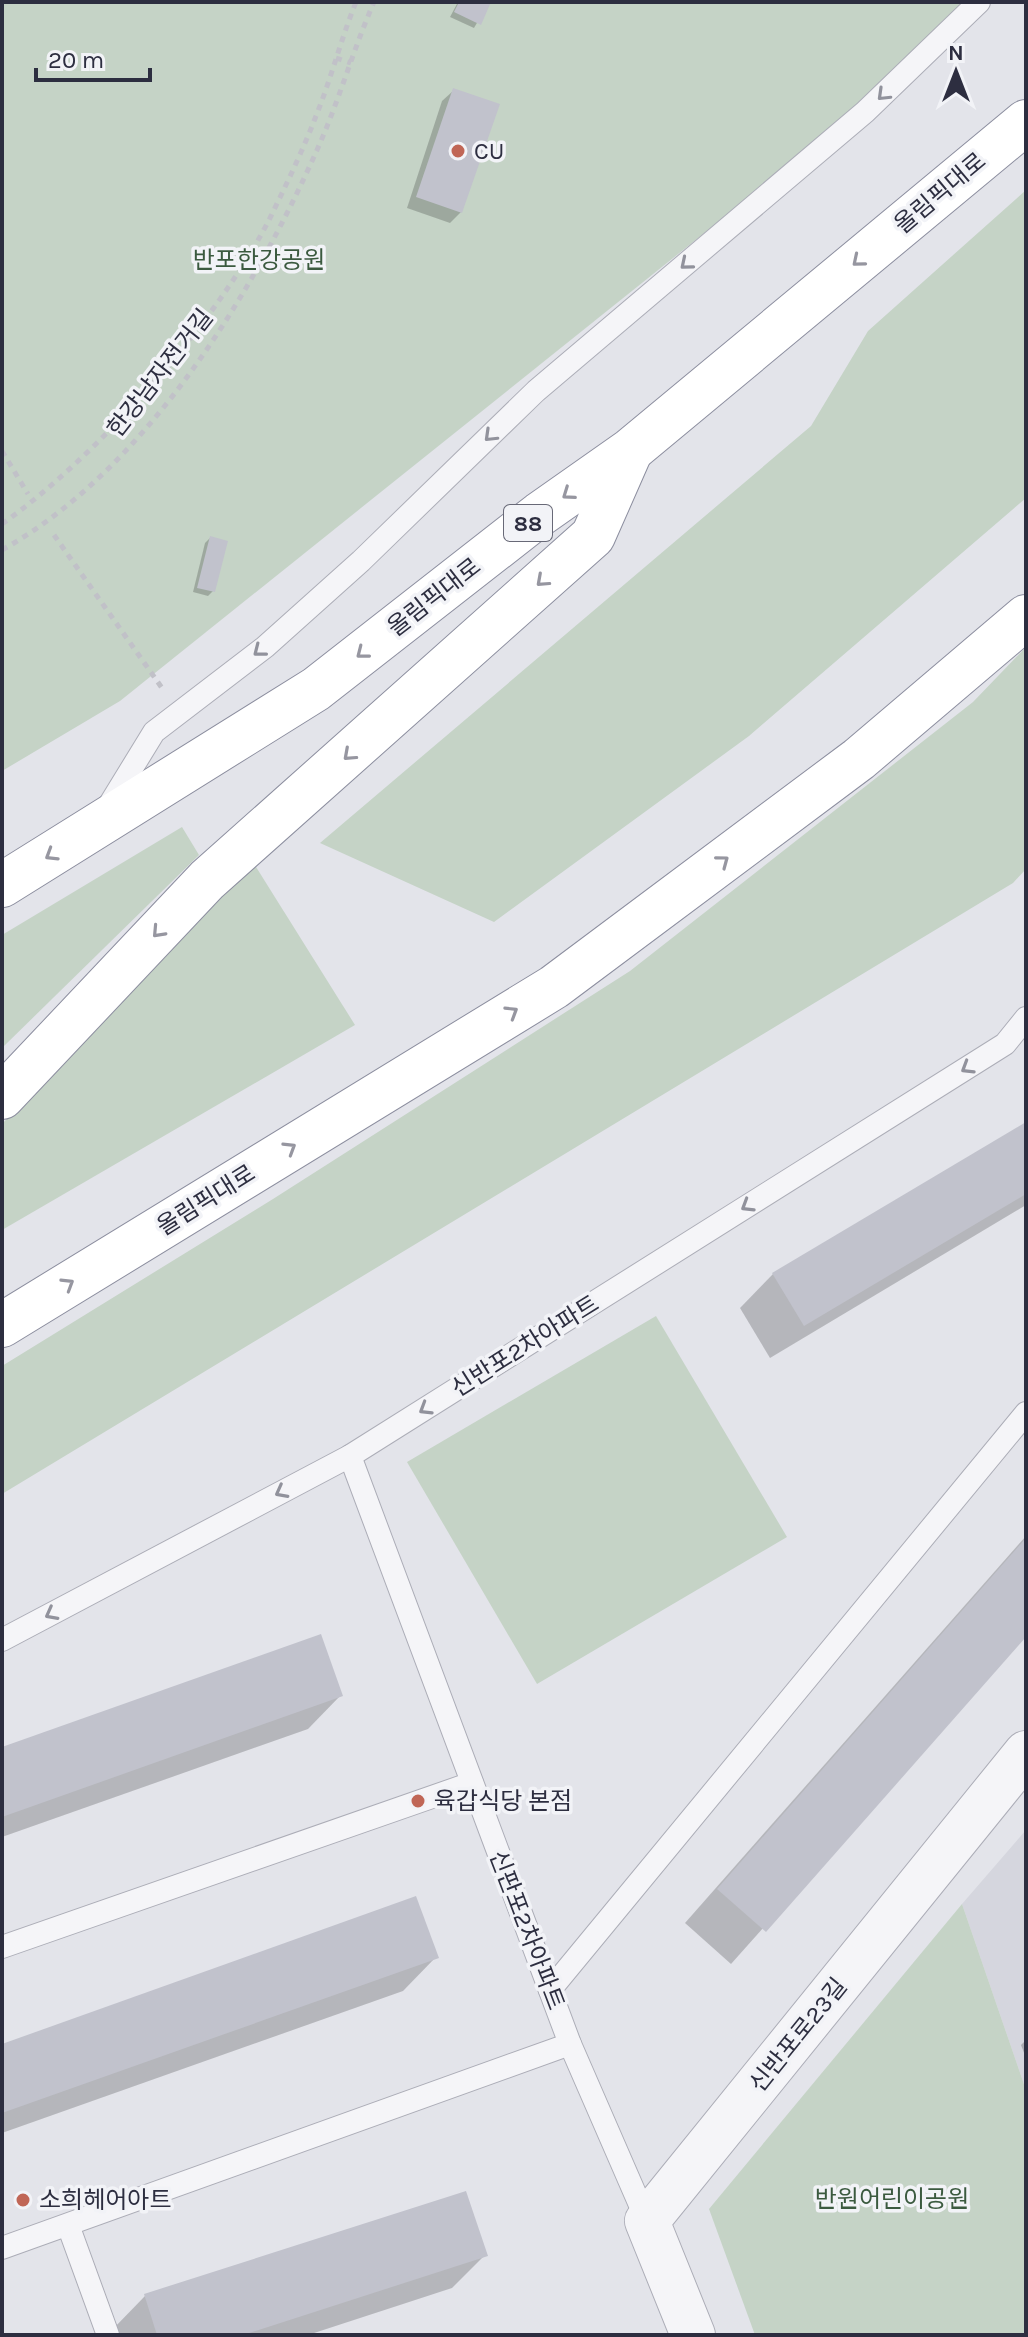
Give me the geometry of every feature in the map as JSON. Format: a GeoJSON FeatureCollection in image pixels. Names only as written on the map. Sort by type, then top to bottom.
{"type":"FeatureCollection","features":[{"type":"Feature","properties":{"kind":"highway","name":"올림픽대로"},"geometry":{"type":"LineString","coordinates":[[2,885],[316,689],[540,514],[631,450],[1026,122]]}},
{"type":"Feature","properties":{"kind":"highway"},"geometry":{"type":"LineString","coordinates":[[2,1097],[207,880],[593,536],[631,450]]}},
{"type":"Feature","properties":{"kind":"highway","name":"올림픽대로"},"geometry":{"type":"LineString","coordinates":[[2,1325],[554,987],[859,759],[1026,617]]}},
{"type":"Feature","properties":{"kind":"street","name":"신반포로23길"},"geometry":{"type":"LineString","coordinates":[[647,2221],[1026,1753]]}},
{"type":"Feature","properties":{"kind":"street"},"geometry":{"type":"LineString","coordinates":[[647,2221],[693,2335]]}},
{"type":"Feature","properties":{"kind":"lane"},"geometry":{"type":"LineString","coordinates":[[95,828],[154,732],[265,647],[361,561],[536,391],[865,112],[979,2]]}},
{"type":"Feature","properties":{"kind":"lane","name":"신반포2차아파트"},"geometry":{"type":"LineString","coordinates":[[2,1640],[350,1456],[1005,1044],[1026,1018]]}},
{"type":"Feature","properties":{"kind":"lane"},"geometry":{"type":"LineString","coordinates":[[550,1990],[1026,1413]]}},
{"type":"Feature","properties":{"kind":"lane","name":"신판포2차아파트"},"geometry":{"type":"LineString","coordinates":[[350,1456],[570,2044],[647,2221]]}},
{"type":"Feature","properties":{"kind":"lane"},"geometry":{"type":"LineString","coordinates":[[2,1947],[472,1783]]}},
{"type":"Feature","properties":{"kind":"lane"},"geometry":{"type":"LineString","coordinates":[[2,2248],[570,2044]]}},
{"type":"Feature","properties":{"kind":"lane"},"geometry":{"type":"LineString","coordinates":[[68,2225],[108,2335]]}},
{"type":"Feature","properties":{"kind":"path","name":"한강남자전거길"},"geometry":{"type":"LineString","coordinates":[[2,524],[77,464],[173,359],[203,319],[269,219],[316,116],[356,2]]}},
{"type":"Feature","properties":{"kind":"path","name":"한강남자전거길"},"geometry":{"type":"LineString","coordinates":[[2,550],[44,522],[91,484],[128,446],[195,362],[273,243],[317,151],[374,2]]}},
{"type":"Feature","properties":{"kind":"path"},"geometry":{"type":"LineString","coordinates":[[336,58],[351,63]]}},
{"type":"Feature","properties":{"kind":"path"},"geometry":{"type":"LineString","coordinates":[[2,451],[28,494]]}},
{"type":"Feature","properties":{"kind":"path"},"geometry":{"type":"LineString","coordinates":[[54,535],[162,688]]}},
{"type":"Feature","properties":{"kind":"shaded area"},"geometry":{"type":"Polygon","coordinates":[[[1026,1830],[1026,2090],[962,1904],[1026,1830]]]}},
{"type":"Feature","properties":{"kind":"green space","name":"반포한강공원"},"geometry":{"type":"Polygon","coordinates":[[[2,2],[984,2],[793,162],[120,701],[2,771],[2,2]]]}},
{"type":"Feature","properties":{"kind":"green space"},"geometry":{"type":"Polygon","coordinates":[[[1026,190],[1026,498],[749,736],[494,922],[320,843],[811,426],[868,331],[1026,190]]]}},
{"type":"Feature","properties":{"kind":"green space"},"geometry":{"type":"Polygon","coordinates":[[[1026,647],[1026,869],[1013,883],[2,1494],[2,1366],[273,1199],[630,971],[973,702],[1026,647]]]}},
{"type":"Feature","properties":{"kind":"green space"},"geometry":{"type":"Polygon","coordinates":[[[182,827],[199,855],[2,1048],[2,935],[182,827]]]}},
{"type":"Feature","properties":{"kind":"green space"},"geometry":{"type":"Polygon","coordinates":[[[251,859],[355,1025],[2,1230],[2,1124],[251,859]]]}},
{"type":"Feature","properties":{"kind":"green space"},"geometry":{"type":"Polygon","coordinates":[[[656,1316],[787,1537],[537,1684],[407,1462],[656,1316]]]}},
{"type":"Feature","properties":{"kind":"green space","name":"반원어린이공원"},"geometry":{"type":"Polygon","coordinates":[[[962,1904],[1026,2090],[1026,2335],[755,2335],[709,2209],[962,1904]]]}},
{"type":"Feature","properties":{"kind":"building"},"geometry":{"type":"Polygon","coordinates":[[[459,2],[491,2],[481,25],[454,12],[459,2]]]}},
{"type":"Feature","properties":{"kind":"building","name":"CU"},"geometry":{"type":"Polygon","coordinates":[[[453,88],[500,104],[462,213],[416,197],[453,88]]]}},
{"type":"Feature","properties":{"kind":"building"},"geometry":{"type":"Polygon","coordinates":[[[210,536],[228,541],[215,592],[197,588],[210,536]]]}},
{"type":"Feature","properties":{"kind":"building"},"geometry":{"type":"Polygon","coordinates":[[[1026,1122],[1026,1194],[804,1326],[772,1273],[1026,1122]]]}},
{"type":"Feature","properties":{"kind":"building"},"geometry":{"type":"Polygon","coordinates":[[[1026,1538],[1026,1637],[766,1932],[717,1889],[1026,1538]]]}},
{"type":"Feature","properties":{"kind":"building"},"geometry":{"type":"Polygon","coordinates":[[[321,1634],[343,1696],[2,1817],[2,1747],[321,1634]]]}},
{"type":"Feature","properties":{"kind":"building"},"geometry":{"type":"Polygon","coordinates":[[[416,1896],[439,1958],[2,2113],[2,2044],[416,1896]]]}},
{"type":"Feature","properties":{"kind":"building"},"geometry":{"type":"Polygon","coordinates":[[[466,2191],[488,2256],[243,2335],[157,2335],[144,2294],[466,2191]]]}},
{"type":"Feature","properties":{"kind":"place","name":"CU"},"geometry":{"type":"Point","coordinates":[458,151]}},
{"type":"Feature","properties":{"kind":"place","name":"육갑식당 본점"},"geometry":{"type":"Point","coordinates":[418,1801]}},
{"type":"Feature","properties":{"kind":"place","name":"소희헤어아트"},"geometry":{"type":"Point","coordinates":[23,2200]}}]}
